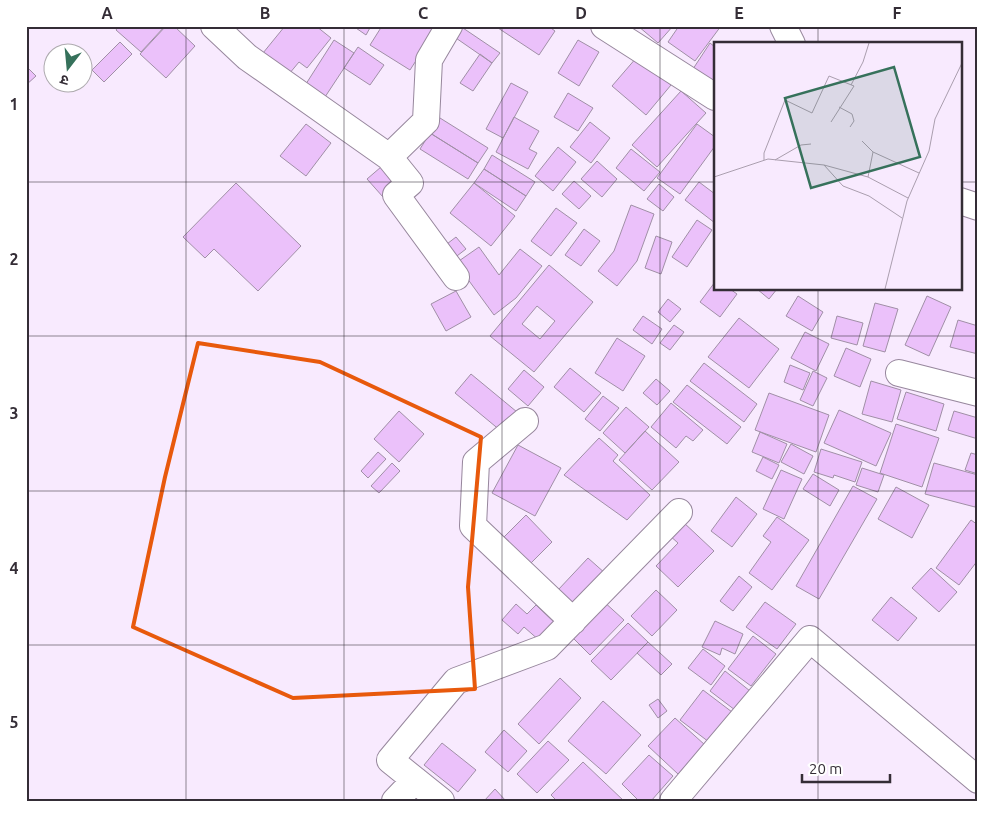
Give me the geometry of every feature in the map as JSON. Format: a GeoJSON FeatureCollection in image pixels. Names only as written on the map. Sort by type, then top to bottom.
{"type":"FeatureCollection","features":[{"type":"Feature","properties":{"kind":"street"},"geometry":{"type":"LineString","coordinates":[[214,26],[247,56],[389,157],[410,183],[396,195],[456,277]]}},
{"type":"Feature","properties":{"kind":"street"},"geometry":{"type":"LineString","coordinates":[[389,157],[426,121],[429,60],[449,26]]}},
{"type":"Feature","properties":{"kind":"street"},"geometry":{"type":"LineString","coordinates":[[604,26],[714,96]]}},
{"type":"Feature","properties":{"kind":"street"},"geometry":{"type":"LineString","coordinates":[[782,26],[791,42]]}},
{"type":"Feature","properties":{"kind":"street"},"geometry":{"type":"LineString","coordinates":[[962,202],[978,207]]}},
{"type":"Feature","properties":{"kind":"street"},"geometry":{"type":"LineString","coordinates":[[899,373],[978,393]]}},
{"type":"Feature","properties":{"kind":"street"},"geometry":{"type":"LineString","coordinates":[[525,421],[476,462],[473,526],[573,621]]}},
{"type":"Feature","properties":{"kind":"street"},"geometry":{"type":"LineString","coordinates":[[441,801],[390,760],[456,681],[547,647],[679,512]]}},
{"type":"Feature","properties":{"kind":"street"},"geometry":{"type":"LineString","coordinates":[[673,801],[810,639],[978,780]]}},
{"type":"Feature","properties":{"kind":"street"},"geometry":{"type":"LineString","coordinates":[[395,801],[415,780]]}},
{"type":"Feature","properties":{"kind":"highlighted area"},"geometry":{"type":"Polygon","coordinates":[[[198,343],[320,362],[481,437],[468,587],[475,689],[293,698],[133,627],[165,477],[198,343]]]}},
{"type":"Feature","properties":{"kind":"building"},"geometry":{"type":"Polygon","coordinates":[[[119,26],[165,26],[141,52],[116,30],[119,26]]]}},
{"type":"Feature","properties":{"kind":"building"},"geometry":{"type":"Polygon","coordinates":[[[166,26],[174,26],[195,46],[166,78],[140,54],[166,26]]]}},
{"type":"Feature","properties":{"kind":"building"},"geometry":{"type":"Polygon","coordinates":[[[285,26],[316,26],[331,38],[307,68],[299,62],[289,74],[263,53],[285,26]]]}},
{"type":"Feature","properties":{"kind":"building"},"geometry":{"type":"Polygon","coordinates":[[[353,26],[371,26],[366,35],[353,26]]]}},
{"type":"Feature","properties":{"kind":"building"},"geometry":{"type":"Polygon","coordinates":[[[382,26],[427,26],[435,31],[410,70],[370,45],[382,26]]]}},
{"type":"Feature","properties":{"kind":"building"},"geometry":{"type":"Polygon","coordinates":[[[460,26],[500,53],[492,63],[453,36],[460,26]]]}},
{"type":"Feature","properties":{"kind":"building"},"geometry":{"type":"Polygon","coordinates":[[[495,26],[548,26],[555,31],[539,55],[495,26]]]}},
{"type":"Feature","properties":{"kind":"building"},"geometry":{"type":"Polygon","coordinates":[[[638,26],[673,26],[658,43],[638,26]]]}},
{"type":"Feature","properties":{"kind":"building"},"geometry":{"type":"Polygon","coordinates":[[[679,26],[721,26],[695,61],[668,42],[679,26]]]}},
{"type":"Feature","properties":{"kind":"building"},"geometry":{"type":"Polygon","coordinates":[[[334,40],[354,53],[323,100],[304,87],[334,40]]]}},
{"type":"Feature","properties":{"kind":"building"},"geometry":{"type":"Polygon","coordinates":[[[578,40],[599,52],[579,86],[558,73],[578,40]]]}},
{"type":"Feature","properties":{"kind":"building"},"geometry":{"type":"Polygon","coordinates":[[[120,42],[132,54],[104,82],[92,70],[120,42]]]}},
{"type":"Feature","properties":{"kind":"building"},"geometry":{"type":"Polygon","coordinates":[[[710,43],[714,46],[714,86],[691,72],[710,43]]]}},
{"type":"Feature","properties":{"kind":"building"},"geometry":{"type":"Polygon","coordinates":[[[358,47],[384,65],[370,85],[344,68],[358,47]]]}},
{"type":"Feature","properties":{"kind":"building"},"geometry":{"type":"Polygon","coordinates":[[[480,54],[492,63],[473,91],[460,83],[480,54]]]}},
{"type":"Feature","properties":{"kind":"building"},"geometry":{"type":"Polygon","coordinates":[[[637,57],[671,85],[646,115],[612,86],[637,57]]]}},
{"type":"Feature","properties":{"kind":"building"},"geometry":{"type":"Polygon","coordinates":[[[26,66],[36,76],[26,85],[26,66]]]}},
{"type":"Feature","properties":{"kind":"building"},"geometry":{"type":"Polygon","coordinates":[[[511,83],[528,92],[503,138],[486,129],[511,83]]]}},
{"type":"Feature","properties":{"kind":"building"},"geometry":{"type":"Polygon","coordinates":[[[681,91],[706,113],[657,167],[632,145],[681,91]]]}},
{"type":"Feature","properties":{"kind":"building"},"geometry":{"type":"Polygon","coordinates":[[[568,93],[593,108],[578,131],[554,117],[568,93]]]}},
{"type":"Feature","properties":{"kind":"building"},"geometry":{"type":"Polygon","coordinates":[[[514,117],[539,131],[529,149],[537,153],[528,169],[496,152],[514,117]]]}},
{"type":"Feature","properties":{"kind":"building"},"geometry":{"type":"Polygon","coordinates":[[[440,118],[488,148],[478,163],[430,133],[440,118]]]}},
{"type":"Feature","properties":{"kind":"building"},"geometry":{"type":"Polygon","coordinates":[[[590,122],[610,138],[591,163],[570,147],[590,122]]]}},
{"type":"Feature","properties":{"kind":"building"},"geometry":{"type":"Polygon","coordinates":[[[306,124],[331,143],[306,176],[280,156],[306,124]]]}},
{"type":"Feature","properties":{"kind":"building"},"geometry":{"type":"Polygon","coordinates":[[[697,124],[714,136],[714,147],[680,194],[657,178],[697,124]]]}},
{"type":"Feature","properties":{"kind":"building"},"geometry":{"type":"Polygon","coordinates":[[[430,133],[478,163],[468,179],[420,149],[430,133]]]}},
{"type":"Feature","properties":{"kind":"building"},"geometry":{"type":"Polygon","coordinates":[[[558,147],[576,162],[553,191],[535,176],[558,147]]]}},
{"type":"Feature","properties":{"kind":"building"},"geometry":{"type":"Polygon","coordinates":[[[631,149],[660,172],[644,191],[616,168],[631,149]]]}},
{"type":"Feature","properties":{"kind":"building"},"geometry":{"type":"Polygon","coordinates":[[[492,155],[535,182],[526,196],[484,169],[492,155]]]}},
{"type":"Feature","properties":{"kind":"building"},"geometry":{"type":"Polygon","coordinates":[[[597,161],[617,179],[602,197],[581,179],[597,161]]]}},
{"type":"Feature","properties":{"kind":"building"},"geometry":{"type":"Polygon","coordinates":[[[381,167],[397,184],[383,197],[367,179],[381,167]]]}},
{"type":"Feature","properties":{"kind":"building"},"geometry":{"type":"Polygon","coordinates":[[[484,169],[526,196],[516,211],[474,183],[484,169]]]}},
{"type":"Feature","properties":{"kind":"building"},"geometry":{"type":"Polygon","coordinates":[[[574,181],[591,196],[579,209],[562,194],[574,181]]]}},
{"type":"Feature","properties":{"kind":"building"},"geometry":{"type":"Polygon","coordinates":[[[699,182],[714,193],[714,222],[685,200],[699,182]]]}},
{"type":"Feature","properties":{"kind":"building"},"geometry":{"type":"Polygon","coordinates":[[[236,183],[301,246],[258,291],[214,249],[205,258],[183,237],[236,183]]]}},
{"type":"Feature","properties":{"kind":"building"},"geometry":{"type":"Polygon","coordinates":[[[474,183],[515,216],[491,246],[450,213],[474,183]]]}},
{"type":"Feature","properties":{"kind":"building"},"geometry":{"type":"Polygon","coordinates":[[[659,184],[674,197],[663,211],[647,199],[659,184]]]}},
{"type":"Feature","properties":{"kind":"building"},"geometry":{"type":"Polygon","coordinates":[[[631,205],[654,214],[637,261],[617,286],[598,271],[614,251],[631,205]]]}},
{"type":"Feature","properties":{"kind":"building"},"geometry":{"type":"Polygon","coordinates":[[[556,208],[577,223],[551,256],[531,241],[556,208]]]}},
{"type":"Feature","properties":{"kind":"building"},"geometry":{"type":"Polygon","coordinates":[[[697,220],[712,230],[687,267],[672,257],[697,220]]]}},
{"type":"Feature","properties":{"kind":"building"},"geometry":{"type":"Polygon","coordinates":[[[584,229],[600,241],[581,266],[565,255],[584,229]]]}},
{"type":"Feature","properties":{"kind":"building"},"geometry":{"type":"Polygon","coordinates":[[[656,236],[672,242],[661,274],[645,268],[656,236]]]}},
{"type":"Feature","properties":{"kind":"building"},"geometry":{"type":"Polygon","coordinates":[[[456,237],[466,249],[453,259],[443,247],[456,237]]]}},
{"type":"Feature","properties":{"kind":"building"},"geometry":{"type":"Polygon","coordinates":[[[479,247],[499,275],[520,249],[542,266],[516,298],[494,315],[456,263],[479,247]]]}},
{"type":"Feature","properties":{"kind":"building"},"geometry":{"type":"Polygon","coordinates":[[[549,265],[593,302],[534,372],[490,336],[549,265]],[[537,306],[522,324],[540,339],[555,321],[537,306]]]}},
{"type":"Feature","properties":{"kind":"building"},"geometry":{"type":"Polygon","coordinates":[[[714,283],[714,290],[731,290],[737,294],[720,317],[700,302],[714,283]]]}},
{"type":"Feature","properties":{"kind":"building"},"geometry":{"type":"Polygon","coordinates":[[[758,290],[776,290],[769,299],[758,290]]]}},
{"type":"Feature","properties":{"kind":"building"},"geometry":{"type":"Polygon","coordinates":[[[456,291],[471,317],[446,331],[431,304],[456,291]]]}},
{"type":"Feature","properties":{"kind":"building"},"geometry":{"type":"Polygon","coordinates":[[[798,296],[823,312],[812,331],[786,316],[798,296]]]}},
{"type":"Feature","properties":{"kind":"building"},"geometry":{"type":"Polygon","coordinates":[[[927,296],[951,307],[929,356],[905,345],[927,296]]]}},
{"type":"Feature","properties":{"kind":"building"},"geometry":{"type":"Polygon","coordinates":[[[668,299],[681,309],[670,322],[658,312],[668,299]]]}},
{"type":"Feature","properties":{"kind":"building"},"geometry":{"type":"Polygon","coordinates":[[[875,303],[898,309],[885,352],[863,346],[875,303]]]}},
{"type":"Feature","properties":{"kind":"building"},"geometry":{"type":"Polygon","coordinates":[[[643,316],[662,329],[652,344],[633,330],[643,316]]]}},
{"type":"Feature","properties":{"kind":"building"},"geometry":{"type":"Polygon","coordinates":[[[837,316],[863,323],[857,345],[831,338],[837,316]]]}},
{"type":"Feature","properties":{"kind":"building"},"geometry":{"type":"Polygon","coordinates":[[[739,318],[779,349],[749,388],[708,357],[739,318]]]}},
{"type":"Feature","properties":{"kind":"building"},"geometry":{"type":"Polygon","coordinates":[[[958,320],[978,326],[978,354],[950,347],[958,320]]]}},
{"type":"Feature","properties":{"kind":"building"},"geometry":{"type":"Polygon","coordinates":[[[674,325],[684,332],[670,350],[660,343],[674,325]]]}},
{"type":"Feature","properties":{"kind":"building"},"geometry":{"type":"Polygon","coordinates":[[[805,332],[829,344],[816,371],[791,358],[805,332]]]}},
{"type":"Feature","properties":{"kind":"building"},"geometry":{"type":"Polygon","coordinates":[[[617,338],[645,356],[623,391],[595,373],[617,338]]]}},
{"type":"Feature","properties":{"kind":"building"},"geometry":{"type":"Polygon","coordinates":[[[846,348],[871,359],[860,387],[834,376],[846,348]]]}},
{"type":"Feature","properties":{"kind":"building"},"geometry":{"type":"Polygon","coordinates":[[[704,363],[757,404],[744,422],[690,381],[704,363]]]}},
{"type":"Feature","properties":{"kind":"building"},"geometry":{"type":"Polygon","coordinates":[[[790,365],[810,373],[803,390],[784,382],[790,365]]]}},
{"type":"Feature","properties":{"kind":"building"},"geometry":{"type":"Polygon","coordinates":[[[570,368],[601,393],[584,412],[554,387],[570,368]]]}},
{"type":"Feature","properties":{"kind":"building"},"geometry":{"type":"Polygon","coordinates":[[[524,370],[544,387],[528,406],[508,389],[524,370]]]}},
{"type":"Feature","properties":{"kind":"building"},"geometry":{"type":"Polygon","coordinates":[[[813,371],[827,378],[813,406],[800,400],[813,371]]]}},
{"type":"Feature","properties":{"kind":"building"},"geometry":{"type":"Polygon","coordinates":[[[471,374],[517,412],[501,431],[455,393],[471,374]]]}},
{"type":"Feature","properties":{"kind":"building"},"geometry":{"type":"Polygon","coordinates":[[[656,379],[670,391],[657,405],[643,393],[656,379]]]}},
{"type":"Feature","properties":{"kind":"building"},"geometry":{"type":"Polygon","coordinates":[[[871,381],[901,390],[892,422],[862,414],[871,381]]]}},
{"type":"Feature","properties":{"kind":"building"},"geometry":{"type":"Polygon","coordinates":[[[687,385],[741,427],[727,444],[673,402],[687,385]]]}},
{"type":"Feature","properties":{"kind":"building"},"geometry":{"type":"Polygon","coordinates":[[[906,392],[944,404],[936,431],[897,419],[906,392]]]}},
{"type":"Feature","properties":{"kind":"building"},"geometry":{"type":"Polygon","coordinates":[[[769,393],[829,415],[816,452],[755,430],[769,393]]]}},
{"type":"Feature","properties":{"kind":"building"},"geometry":{"type":"Polygon","coordinates":[[[603,396],[619,408],[600,431],[585,419],[603,396]]]}},
{"type":"Feature","properties":{"kind":"building"},"geometry":{"type":"Polygon","coordinates":[[[671,403],[703,430],[693,441],[686,436],[676,448],[651,427],[671,403]]]}},
{"type":"Feature","properties":{"kind":"building"},"geometry":{"type":"Polygon","coordinates":[[[626,407],[649,427],[625,453],[603,433],[626,407]]]}},
{"type":"Feature","properties":{"kind":"building"},"geometry":{"type":"Polygon","coordinates":[[[839,410],[891,433],[876,466],[824,443],[839,410]]]}},
{"type":"Feature","properties":{"kind":"building"},"geometry":{"type":"Polygon","coordinates":[[[399,411],[424,434],[399,462],[374,439],[399,411]]]}},
{"type":"Feature","properties":{"kind":"building"},"geometry":{"type":"Polygon","coordinates":[[[954,411],[978,418],[978,439],[948,430],[954,411]]]}},
{"type":"Feature","properties":{"kind":"building"},"geometry":{"type":"Polygon","coordinates":[[[896,424],[939,438],[922,487],[880,473],[896,424]]]}},
{"type":"Feature","properties":{"kind":"building"},"geometry":{"type":"Polygon","coordinates":[[[645,431],[679,462],[652,490],[619,460],[645,431]]]}},
{"type":"Feature","properties":{"kind":"building"},"geometry":{"type":"Polygon","coordinates":[[[760,432],[787,444],[779,463],[752,452],[760,432]]]}},
{"type":"Feature","properties":{"kind":"building"},"geometry":{"type":"Polygon","coordinates":[[[599,438],[618,455],[613,461],[650,495],[627,520],[564,475],[599,438]]]}},
{"type":"Feature","properties":{"kind":"building"},"geometry":{"type":"Polygon","coordinates":[[[791,444],[813,456],[804,474],[781,462],[791,444]]]}},
{"type":"Feature","properties":{"kind":"building"},"geometry":{"type":"Polygon","coordinates":[[[518,445],[561,468],[535,516],[492,493],[518,445]]]}},
{"type":"Feature","properties":{"kind":"building"},"geometry":{"type":"Polygon","coordinates":[[[821,449],[862,462],[855,482],[834,475],[833,478],[814,472],[821,449]]]}},
{"type":"Feature","properties":{"kind":"building"},"geometry":{"type":"Polygon","coordinates":[[[378,452],[386,459],[368,478],[361,471],[378,452]]]}},
{"type":"Feature","properties":{"kind":"building"},"geometry":{"type":"Polygon","coordinates":[[[971,453],[978,455],[978,474],[965,470],[971,453]]]}},
{"type":"Feature","properties":{"kind":"building"},"geometry":{"type":"Polygon","coordinates":[[[763,457],[779,465],[772,479],[756,471],[763,457]]]}},
{"type":"Feature","properties":{"kind":"building"},"geometry":{"type":"Polygon","coordinates":[[[392,463],[400,471],[379,493],[371,486],[392,463]]]}},
{"type":"Feature","properties":{"kind":"building"},"geometry":{"type":"Polygon","coordinates":[[[934,463],[978,475],[978,496],[975,507],[925,494],[934,463]]]}},
{"type":"Feature","properties":{"kind":"building"},"geometry":{"type":"Polygon","coordinates":[[[862,468],[884,475],[878,492],[856,485],[862,468]]]}},
{"type":"Feature","properties":{"kind":"building"},"geometry":{"type":"Polygon","coordinates":[[[781,470],[802,479],[784,519],[763,509],[781,470]]]}},
{"type":"Feature","properties":{"kind":"building"},"geometry":{"type":"Polygon","coordinates":[[[813,474],[839,490],[830,506],[803,489],[813,474]]]}},
{"type":"Feature","properties":{"kind":"building"},"geometry":{"type":"Polygon","coordinates":[[[853,486],[877,499],[819,599],[796,586],[853,486]]]}},
{"type":"Feature","properties":{"kind":"building"},"geometry":{"type":"Polygon","coordinates":[[[896,487],[929,505],[912,538],[878,519],[896,487]]]}},
{"type":"Feature","properties":{"kind":"building"},"geometry":{"type":"Polygon","coordinates":[[[736,497],[757,514],[732,547],[711,531],[736,497]]]}},
{"type":"Feature","properties":{"kind":"building"},"geometry":{"type":"Polygon","coordinates":[[[526,515],[552,542],[528,566],[502,539],[526,515]]]}},
{"type":"Feature","properties":{"kind":"building"},"geometry":{"type":"Polygon","coordinates":[[[777,517],[809,540],[772,590],[749,573],[771,542],[763,536],[777,517]]]}},
{"type":"Feature","properties":{"kind":"building"},"geometry":{"type":"Polygon","coordinates":[[[971,520],[978,525],[978,560],[959,585],[936,568],[971,520]]]}},
{"type":"Feature","properties":{"kind":"building"},"geometry":{"type":"Polygon","coordinates":[[[682,521],[714,551],[678,587],[656,566],[678,543],[669,535],[682,521]]]}},
{"type":"Feature","properties":{"kind":"building"},"geometry":{"type":"Polygon","coordinates":[[[588,558],[606,574],[576,606],[558,590],[588,558]]]}},
{"type":"Feature","properties":{"kind":"building"},"geometry":{"type":"Polygon","coordinates":[[[931,568],[957,592],[939,612],[912,588],[931,568]]]}},
{"type":"Feature","properties":{"kind":"building"},"geometry":{"type":"Polygon","coordinates":[[[739,576],[752,587],[733,611],[720,601],[739,576]]]}},
{"type":"Feature","properties":{"kind":"building"},"geometry":{"type":"Polygon","coordinates":[[[656,590],[677,610],[652,636],[631,616],[656,590]]]}},
{"type":"Feature","properties":{"kind":"building"},"geometry":{"type":"Polygon","coordinates":[[[891,597],[917,618],[898,641],[872,620],[891,597]]]}},
{"type":"Feature","properties":{"kind":"building"},"geometry":{"type":"Polygon","coordinates":[[[602,600],[624,620],[590,655],[569,634],[602,600]]]}},
{"type":"Feature","properties":{"kind":"building"},"geometry":{"type":"Polygon","coordinates":[[[765,602],[796,624],[777,649],[746,627],[765,602]]]}},
{"type":"Feature","properties":{"kind":"building"},"geometry":{"type":"Polygon","coordinates":[[[516,604],[527,614],[536,605],[556,624],[540,641],[524,627],[518,634],[502,620],[516,604]]]}},
{"type":"Feature","properties":{"kind":"building"},"geometry":{"type":"Polygon","coordinates":[[[715,621],[743,634],[735,654],[722,648],[720,655],[702,647],[715,621]]]}},
{"type":"Feature","properties":{"kind":"building"},"geometry":{"type":"Polygon","coordinates":[[[628,623],[648,642],[611,680],[591,661],[628,623]]]}},
{"type":"Feature","properties":{"kind":"building"},"geometry":{"type":"Polygon","coordinates":[[[753,636],[776,654],[751,686],[728,669],[753,636]]]}},
{"type":"Feature","properties":{"kind":"building"},"geometry":{"type":"Polygon","coordinates":[[[648,642],[672,664],[661,675],[637,653],[648,642]]]}},
{"type":"Feature","properties":{"kind":"building"},"geometry":{"type":"Polygon","coordinates":[[[703,649],[725,666],[711,685],[688,668],[703,649]]]}},
{"type":"Feature","properties":{"kind":"building"},"geometry":{"type":"Polygon","coordinates":[[[725,671],[750,691],[735,710],[710,691],[725,671]]]}},
{"type":"Feature","properties":{"kind":"building"},"geometry":{"type":"Polygon","coordinates":[[[560,678],[581,698],[539,744],[518,724],[560,678]]]}},
{"type":"Feature","properties":{"kind":"building"},"geometry":{"type":"Polygon","coordinates":[[[703,690],[732,712],[709,742],[680,720],[703,690]]]}},
{"type":"Feature","properties":{"kind":"building"},"geometry":{"type":"Polygon","coordinates":[[[658,699],[667,711],[658,718],[649,705],[658,699]]]}},
{"type":"Feature","properties":{"kind":"building"},"geometry":{"type":"Polygon","coordinates":[[[603,701],[641,735],[606,774],[568,741],[603,701]]]}},
{"type":"Feature","properties":{"kind":"building"},"geometry":{"type":"Polygon","coordinates":[[[675,718],[705,745],[678,774],[648,746],[675,718]]]}},
{"type":"Feature","properties":{"kind":"building"},"geometry":{"type":"Polygon","coordinates":[[[504,730],[527,751],[508,772],[485,752],[504,730]]]}},
{"type":"Feature","properties":{"kind":"building"},"geometry":{"type":"Polygon","coordinates":[[[548,741],[569,760],[537,793],[517,774],[548,741]]]}},
{"type":"Feature","properties":{"kind":"building"},"geometry":{"type":"Polygon","coordinates":[[[442,743],[476,770],[458,792],[424,765],[442,743]]]}},
{"type":"Feature","properties":{"kind":"building"},"geometry":{"type":"Polygon","coordinates":[[[649,755],[673,776],[651,801],[639,801],[622,784],[649,755]]]}},
{"type":"Feature","properties":{"kind":"building"},"geometry":{"type":"Polygon","coordinates":[[[583,762],[624,801],[557,801],[551,795],[583,762]]]}},
{"type":"Feature","properties":{"kind":"building"},"geometry":{"type":"Polygon","coordinates":[[[495,789],[506,801],[484,801],[495,789]]]}}]}
